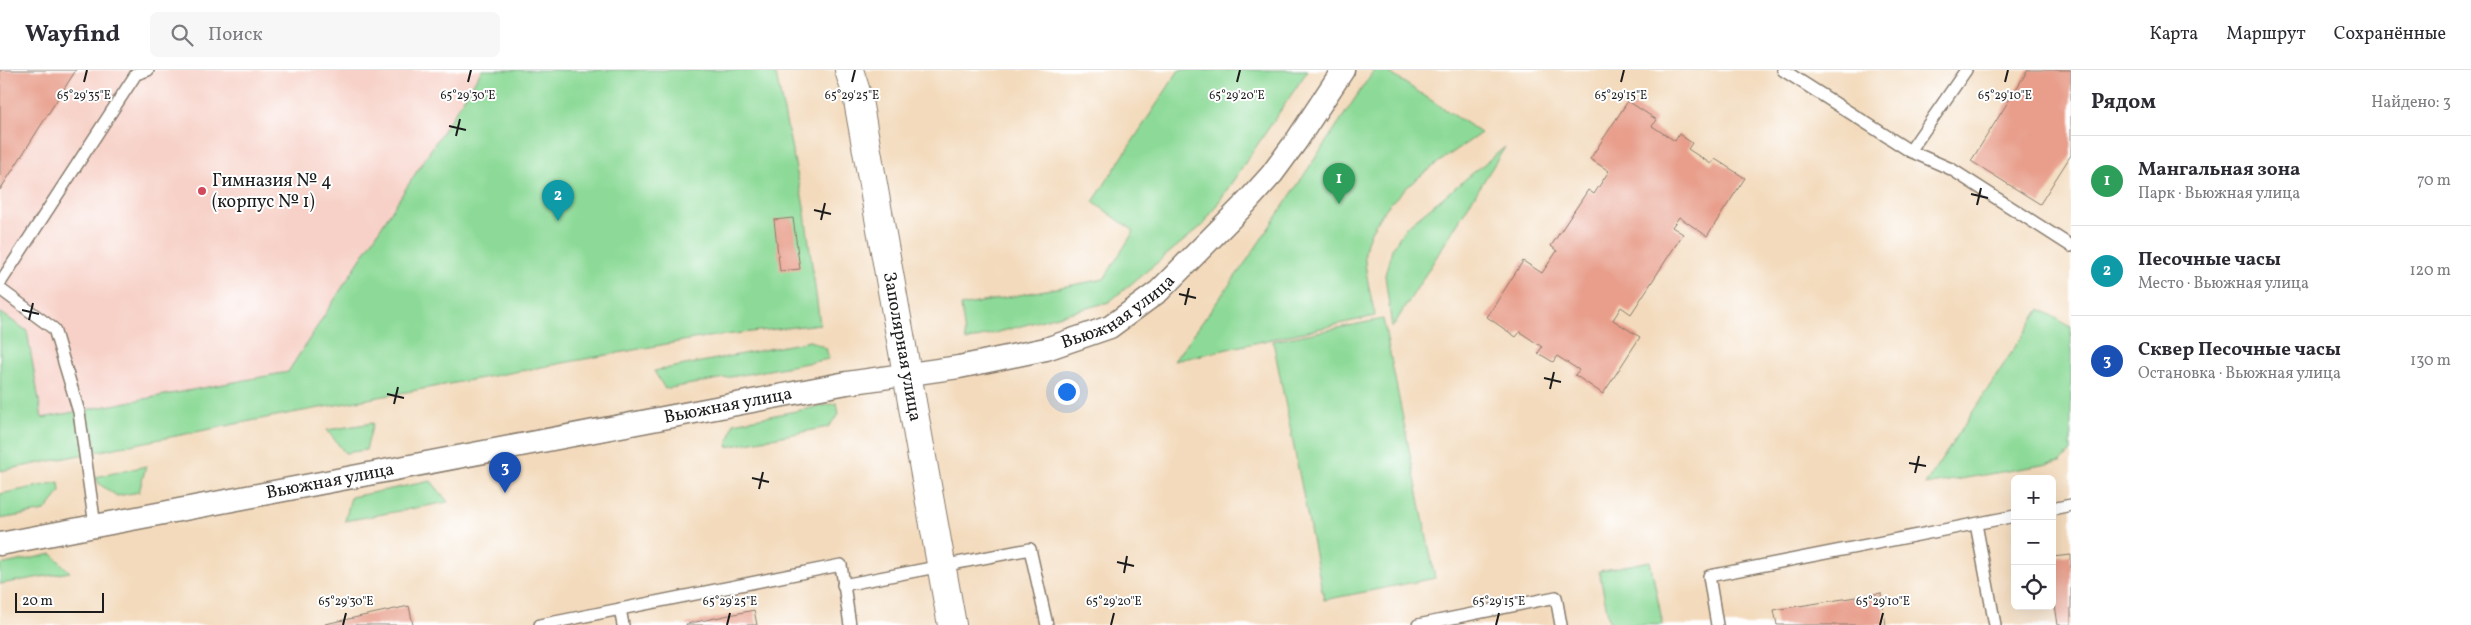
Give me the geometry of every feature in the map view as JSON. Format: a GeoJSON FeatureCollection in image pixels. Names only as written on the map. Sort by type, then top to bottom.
{"type":"FeatureCollection","features":[{"type":"Feature","properties":{"kind":"street","name":"Заполярная улица"},"geometry":{"type":"LineString","coordinates":[[849,70],[858,95],[908,374],[914,421],[952,625]]}},
{"type":"Feature","properties":{"kind":"street","name":"Вьюжная улица"},"geometry":{"type":"LineString","coordinates":[[0,544],[847,383],[959,367],[1046,350],[1110,327],[1159,291],[1272,174],[1343,70]]}},
{"type":"Feature","properties":{"kind":"lane"},"geometry":{"type":"LineString","coordinates":[[0,284],[136,74],[148,70]]}},
{"type":"Feature","properties":{"kind":"lane"},"geometry":{"type":"LineString","coordinates":[[1783,70],[1910,151],[1951,169],[2071,246]]}},
{"type":"Feature","properties":{"kind":"lane"},"geometry":{"type":"LineString","coordinates":[[1910,151],[1966,70]]}},
{"type":"Feature","properties":{"kind":"lane"},"geometry":{"type":"LineString","coordinates":[[0,289],[54,329],[79,412],[95,526]]}},
{"type":"Feature","properties":{"kind":"lane"},"geometry":{"type":"LineString","coordinates":[[2056,508],[2071,506]]}},
{"type":"Feature","properties":{"kind":"lane"},"geometry":{"type":"LineString","coordinates":[[1717,625],[1709,576],[2011,517]]}},
{"type":"Feature","properties":{"kind":"lane"},"geometry":{"type":"LineString","coordinates":[[1976,524],[1995,625]]}},
{"type":"Feature","properties":{"kind":"lane"},"geometry":{"type":"LineString","coordinates":[[843,585],[1030,549],[1047,625]]}},
{"type":"Feature","properties":{"kind":"lane"},"geometry":{"type":"LineString","coordinates":[[540,625],[840,565],[850,625]]}},
{"type":"Feature","properties":{"kind":"lane"},"geometry":{"type":"LineString","coordinates":[[1418,625],[1556,597],[1561,625]]}},
{"type":"Feature","properties":{"kind":"lane"},"geometry":{"type":"LineString","coordinates":[[620,609],[623,625]]}},
{"type":"Feature","properties":{"kind":"shaded area","name":"Гимназия № 4 (корпус № 1)"},"geometry":{"type":"Polygon","coordinates":[[[0,70],[482,70],[288,372],[42,418],[27,331],[0,312],[0,70]]]}},
{"type":"Feature","properties":{"kind":"green space"},"geometry":{"type":"Polygon","coordinates":[[[482,70],[775,70],[804,206],[820,324],[699,338],[276,416],[0,471],[0,312],[27,331],[42,418],[288,372],[482,70]]]}},
{"type":"Feature","properties":{"kind":"green space"},"geometry":{"type":"Polygon","coordinates":[[[1179,70],[1308,70],[1203,225],[1109,302],[966,341],[961,306],[1104,279],[1134,231],[1093,202],[1179,70]]]}},
{"type":"Feature","properties":{"kind":"green space"},"geometry":{"type":"Polygon","coordinates":[[[1374,70],[1385,70],[1481,133],[1411,183],[1381,215],[1371,232],[1365,257],[1366,274],[1375,316],[1174,361],[1248,259],[1374,70]]]}},
{"type":"Feature","properties":{"kind":"green space"},"geometry":{"type":"Polygon","coordinates":[[[1505,147],[1392,328],[1385,275],[1392,249],[1405,228],[1505,147]]]}},
{"type":"Feature","properties":{"kind":"green space"},"geometry":{"type":"Polygon","coordinates":[[[2040,309],[2071,327],[2071,452],[2060,462],[1925,485],[2040,309]]]}},
{"type":"Feature","properties":{"kind":"green space"},"geometry":{"type":"Polygon","coordinates":[[[1383,319],[1435,578],[1324,600],[1273,341],[1383,319]]]}},
{"type":"Feature","properties":{"kind":"green space"},"geometry":{"type":"Polygon","coordinates":[[[810,341],[826,348],[829,359],[665,389],[654,371],[810,341]]]}},
{"type":"Feature","properties":{"kind":"green space"},"geometry":{"type":"Polygon","coordinates":[[[837,403],[839,414],[828,427],[727,447],[734,423],[837,403]]]}},
{"type":"Feature","properties":{"kind":"green space"},"geometry":{"type":"Polygon","coordinates":[[[373,423],[366,450],[345,453],[327,430],[373,423]]]}},
{"type":"Feature","properties":{"kind":"green space"},"geometry":{"type":"Polygon","coordinates":[[[146,466],[139,492],[117,496],[99,484],[96,477],[146,466]]]}},
{"type":"Feature","properties":{"kind":"green space"},"geometry":{"type":"Polygon","coordinates":[[[431,481],[448,502],[345,521],[351,497],[431,481]]]}},
{"type":"Feature","properties":{"kind":"green space"},"geometry":{"type":"Polygon","coordinates":[[[59,482],[60,492],[45,511],[0,519],[0,494],[59,482]]]}},
{"type":"Feature","properties":{"kind":"green space"},"geometry":{"type":"Polygon","coordinates":[[[52,554],[70,572],[0,584],[0,565],[52,554]]]}},
{"type":"Feature","properties":{"kind":"green space"},"geometry":{"type":"Polygon","coordinates":[[[1650,561],[1663,625],[1610,625],[1599,571],[1650,561]]]}},
{"type":"Feature","properties":{"kind":"building"},"geometry":{"type":"Polygon","coordinates":[[[0,70],[76,70],[0,190],[0,70]]]}},
{"type":"Feature","properties":{"kind":"building"},"geometry":{"type":"Polygon","coordinates":[[[2028,70],[2071,70],[2071,155],[2040,204],[1971,161],[2028,70]]]}},
{"type":"Feature","properties":{"kind":"building"},"geometry":{"type":"Polygon","coordinates":[[[1628,101],[1657,120],[1652,126],[1675,141],[1679,134],[1692,143],[1688,149],[1711,164],[1715,159],[1745,178],[1707,236],[1679,217],[1672,227],[1683,234],[1631,314],[1621,307],[1613,320],[1640,337],[1603,394],[1575,375],[1579,370],[1557,356],[1553,362],[1538,353],[1542,347],[1520,332],[1516,337],[1487,317],[1523,261],[1542,273],[1557,251],[1551,246],[1588,190],[1594,194],[1609,171],[1590,159],[1628,101]]]}},
{"type":"Feature","properties":{"kind":"building"},"geometry":{"type":"Polygon","coordinates":[[[793,218],[800,269],[780,271],[774,220],[793,218]]]}},
{"type":"Feature","properties":{"kind":"building"},"geometry":{"type":"Polygon","coordinates":[[[2071,555],[2071,625],[2058,625],[2056,610],[2056,557],[2071,555]]]}},
{"type":"Feature","properties":{"kind":"building"},"geometry":{"type":"Polygon","coordinates":[[[1881,593],[1886,625],[1777,625],[1774,610],[1881,593]]]}},
{"type":"Feature","properties":{"kind":"building"},"geometry":{"type":"Polygon","coordinates":[[[409,606],[413,625],[325,625],[325,624],[409,606]]]}},
{"type":"Feature","properties":{"kind":"building"},"geometry":{"type":"Polygon","coordinates":[[[754,610],[757,625],[686,625],[686,624],[754,610]]]}},
{"type":"Feature","properties":{"kind":"place","name":"Гимназия № 4 (корпус № 1)"},"geometry":{"type":"Point","coordinates":[202,191]}},
{"type":"Feature","properties":{"kind":"place","name":"Мангальная зона"},"geometry":{"type":"Point","coordinates":[1339,204]}},
{"type":"Feature","properties":{"kind":"place","name":"Песочные часы"},"geometry":{"type":"Point","coordinates":[558,221]}},
{"type":"Feature","properties":{"kind":"place","name":"Сквер Песочные часы"},"geometry":{"type":"Point","coordinates":[505,493]}}]}
